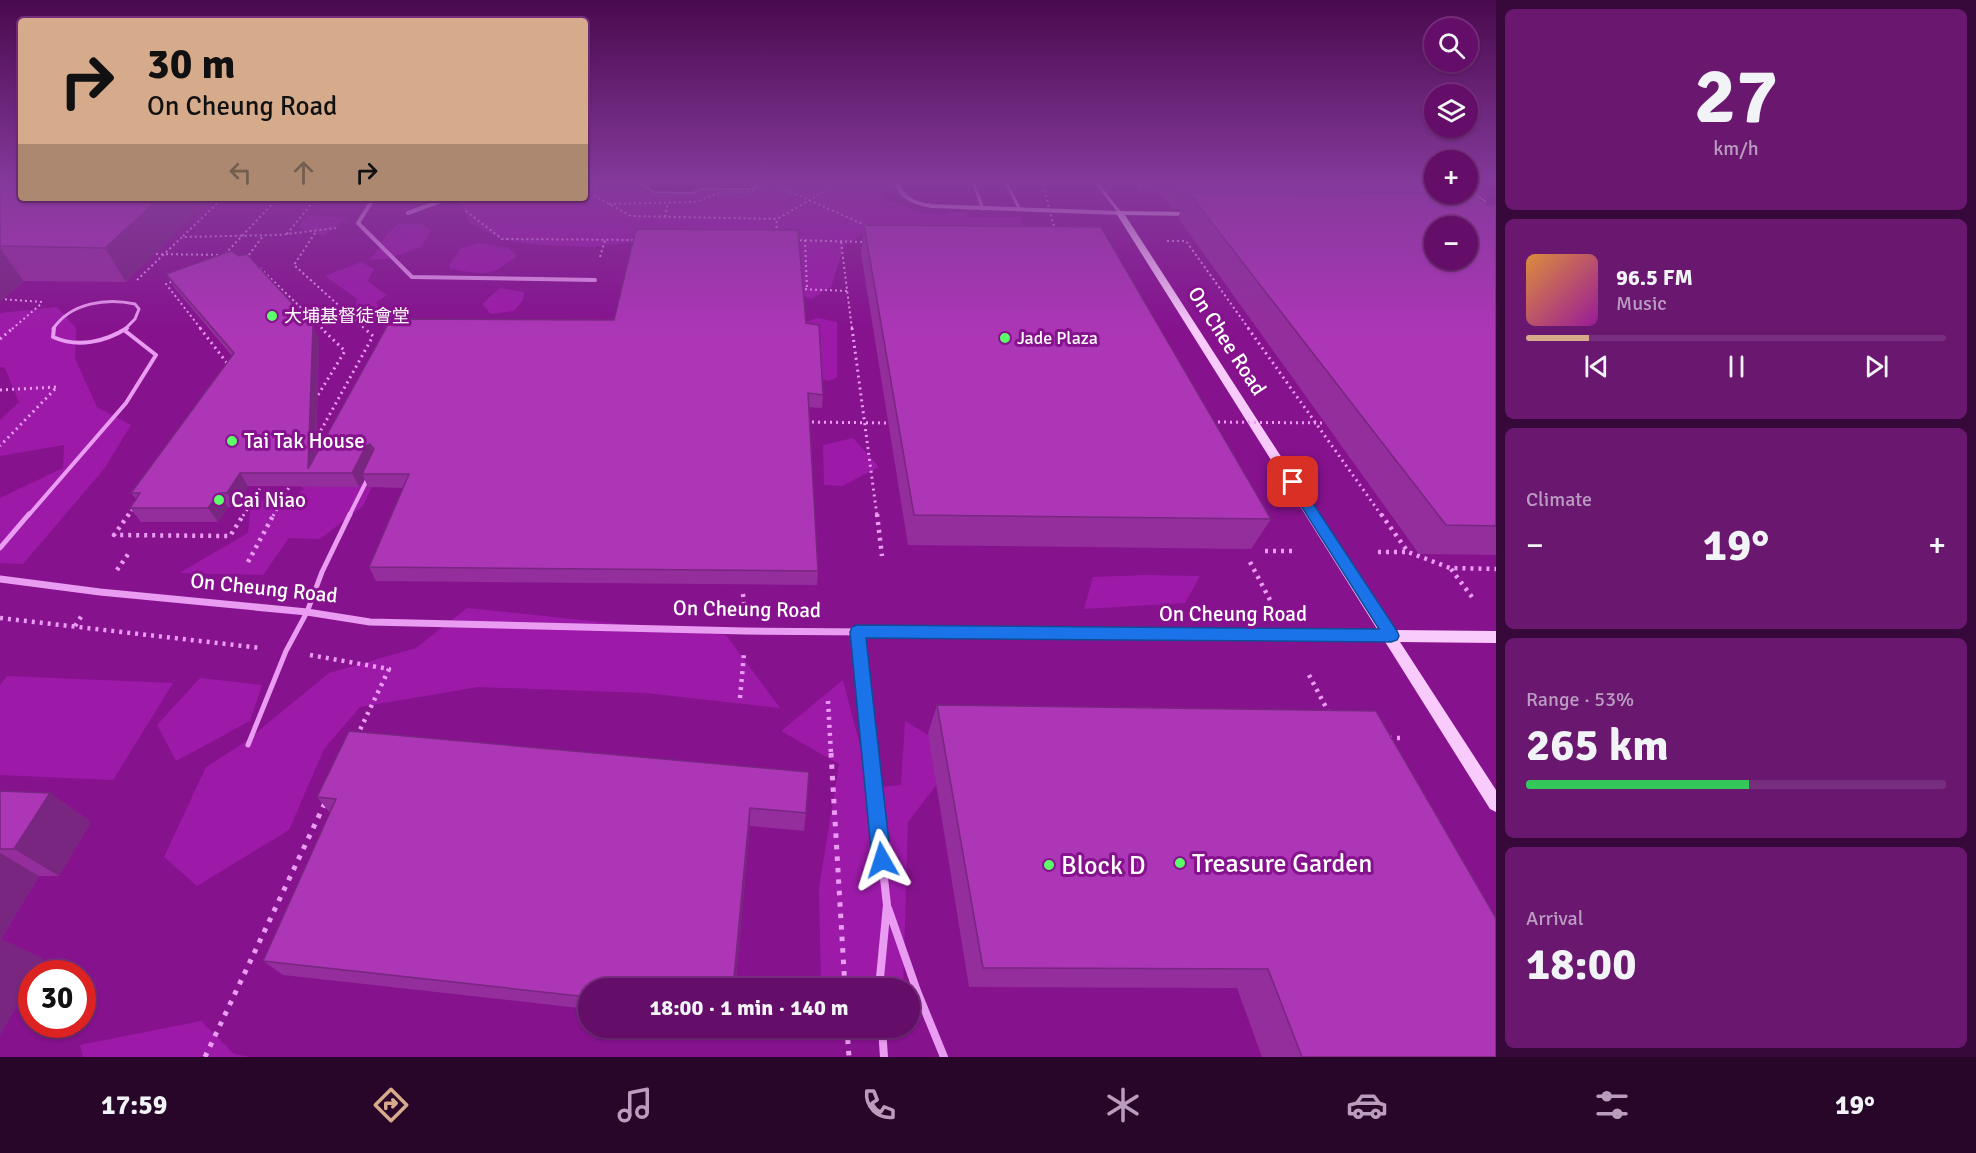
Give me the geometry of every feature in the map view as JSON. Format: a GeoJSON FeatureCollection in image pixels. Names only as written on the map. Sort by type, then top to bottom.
{"type":"FeatureCollection","features":[{"type":"Feature","properties":{"kind":"street"},"geometry":{"type":"LineString","coordinates":[[366,231],[412,276],[595,280]]}},
{"type":"Feature","properties":{"kind":"street","name":"On Chee Road"},"geometry":{"type":"LineString","coordinates":[[1132,231],[1496,804]]}},
{"type":"Feature","properties":{"kind":"street","name":"On Cheung Road"},"geometry":{"type":"LineString","coordinates":[[0,579],[308,612],[370,622],[857,632],[1496,637]]}},
{"type":"Feature","properties":{"kind":"street"},"geometry":{"type":"LineString","coordinates":[[857,632],[887,905],[880,978]]}},
{"type":"Feature","properties":{"kind":"street"},"geometry":{"type":"LineString","coordinates":[[887,905],[917,991],[944,1057]]}},
{"type":"Feature","properties":{"kind":"street"},"geometry":{"type":"LineString","coordinates":[[883,1038],[884,1057]]}},
{"type":"Feature","properties":{"kind":"lane"},"geometry":{"type":"LineString","coordinates":[[115,300],[135,304],[139,309],[134,322],[124,330],[111,336],[82,343],[59,341],[53,337],[51,331],[63,317],[75,310],[115,300]]}},
{"type":"Feature","properties":{"kind":"lane"},"geometry":{"type":"LineString","coordinates":[[0,548],[126,403],[156,355],[124,330]]}},
{"type":"Feature","properties":{"kind":"lane"},"geometry":{"type":"LineString","coordinates":[[248,745],[286,651],[308,612],[322,572],[371,472]]}},
{"type":"Feature","properties":{"kind":"path"},"geometry":{"type":"LineString","coordinates":[[130,287],[188,231]]}},
{"type":"Feature","properties":{"kind":"path"},"geometry":{"type":"LineString","coordinates":[[147,254],[225,254],[246,231]]}},
{"type":"Feature","properties":{"kind":"path"},"geometry":{"type":"LineString","coordinates":[[287,235],[290,231]]}},
{"type":"Feature","properties":{"kind":"path"},"geometry":{"type":"LineString","coordinates":[[182,237],[263,236],[318,231]]}},
{"type":"Feature","properties":{"kind":"path"},"geometry":{"type":"LineString","coordinates":[[492,231],[502,239],[639,240]]}},
{"type":"Feature","properties":{"kind":"path"},"geometry":{"type":"LineString","coordinates":[[776,231],[776,240]]}},
{"type":"Feature","properties":{"kind":"path"},"geometry":{"type":"LineString","coordinates":[[310,449],[373,336],[294,265],[315,232]]}},
{"type":"Feature","properties":{"kind":"path"},"geometry":{"type":"LineString","coordinates":[[263,236],[248,256],[345,351],[315,400]]}},
{"type":"Feature","properties":{"kind":"path"},"geometry":{"type":"LineString","coordinates":[[785,240],[872,242]]}},
{"type":"Feature","properties":{"kind":"path"},"geometry":{"type":"LineString","coordinates":[[805,240],[807,289]]}},
{"type":"Feature","properties":{"kind":"path"},"geometry":{"type":"LineString","coordinates":[[1139,241],[1186,241],[1408,552]]}},
{"type":"Feature","properties":{"kind":"path"},"geometry":{"type":"LineString","coordinates":[[841,242],[882,556]]}},
{"type":"Feature","properties":{"kind":"path"},"geometry":{"type":"LineString","coordinates":[[225,254],[230,261]]}},
{"type":"Feature","properties":{"kind":"path"},"geometry":{"type":"LineString","coordinates":[[186,277],[166,284],[232,370]]}},
{"type":"Feature","properties":{"kind":"path"},"geometry":{"type":"LineString","coordinates":[[799,299],[798,289],[847,291]]}},
{"type":"Feature","properties":{"kind":"path"},"geometry":{"type":"LineString","coordinates":[[0,299],[44,302],[0,339]]}},
{"type":"Feature","properties":{"kind":"path"},"geometry":{"type":"LineString","coordinates":[[0,390],[57,387],[0,446]]}},
{"type":"Feature","properties":{"kind":"path"},"geometry":{"type":"LineString","coordinates":[[806,422],[890,423]]}},
{"type":"Feature","properties":{"kind":"path"},"geometry":{"type":"LineString","coordinates":[[1202,422],[1325,423]]}},
{"type":"Feature","properties":{"kind":"path"},"geometry":{"type":"LineString","coordinates":[[305,440],[328,440]]}},
{"type":"Feature","properties":{"kind":"path"},"geometry":{"type":"LineString","coordinates":[[135,506],[114,535],[230,536],[266,478]]}},
{"type":"Feature","properties":{"kind":"path"},"geometry":{"type":"LineString","coordinates":[[248,562],[293,480]]}},
{"type":"Feature","properties":{"kind":"path"},"geometry":{"type":"LineString","coordinates":[[1264,550],[1294,551]]}},
{"type":"Feature","properties":{"kind":"path"},"geometry":{"type":"LineString","coordinates":[[1378,552],[1408,552],[1450,568],[1496,569]]}},
{"type":"Feature","properties":{"kind":"path"},"geometry":{"type":"LineString","coordinates":[[1250,562],[1270,600]]}},
{"type":"Feature","properties":{"kind":"path"},"geometry":{"type":"LineString","coordinates":[[1450,568],[1475,602]]}},
{"type":"Feature","properties":{"kind":"path"},"geometry":{"type":"LineString","coordinates":[[0,618],[286,651],[389,669],[353,744]]}},
{"type":"Feature","properties":{"kind":"path"},"geometry":{"type":"LineString","coordinates":[[1309,675],[1328,711]]}},
{"type":"Feature","properties":{"kind":"path"},"geometry":{"type":"LineString","coordinates":[[828,701],[844,978]]}},
{"type":"Feature","properties":{"kind":"path"},"geometry":{"type":"LineString","coordinates":[[1384,738],[1403,738]]}},
{"type":"Feature","properties":{"kind":"path"},"geometry":{"type":"LineString","coordinates":[[205,1057],[328,798]]}},
{"type":"Feature","properties":{"kind":"path"},"geometry":{"type":"LineString","coordinates":[[848,1038],[849,1057]]}},
{"type":"Feature","properties":{"kind":"shaded area"},"geometry":{"type":"Polygon","coordinates":[[[310,231],[329,231],[323,236],[310,231]]]}},
{"type":"Feature","properties":{"kind":"shaded area"},"geometry":{"type":"Polygon","coordinates":[[[430,231],[421,247],[387,259],[369,260],[390,232],[430,231]]]}},
{"type":"Feature","properties":{"kind":"shaded area"},"geometry":{"type":"Polygon","coordinates":[[[486,231],[1023,231],[1026,247],[909,245],[862,234],[843,248],[831,287],[811,299],[794,291],[803,281],[800,241],[782,238],[675,237],[592,247],[540,245],[503,240],[486,231]]]}},
{"type":"Feature","properties":{"kind":"shaded area"},"geometry":{"type":"Polygon","coordinates":[[[480,243],[508,248],[517,256],[499,268],[486,273],[450,269],[449,265],[461,248],[480,243]]]}},
{"type":"Feature","properties":{"kind":"shaded area"},"geometry":{"type":"Polygon","coordinates":[[[361,262],[374,269],[367,281],[387,295],[376,302],[381,312],[368,318],[355,310],[357,299],[325,276],[361,262]]]}},
{"type":"Feature","properties":{"kind":"shaded area"},"geometry":{"type":"Polygon","coordinates":[[[500,288],[524,292],[523,300],[514,311],[491,314],[482,304],[500,288]]]}},
{"type":"Feature","properties":{"kind":"shaded area"},"geometry":{"type":"Polygon","coordinates":[[[57,307],[76,328],[75,359],[97,407],[131,425],[104,469],[23,564],[0,563],[0,498],[63,468],[64,445],[0,456],[0,420],[19,402],[5,368],[0,367],[0,313],[57,307]]]}},
{"type":"Feature","properties":{"kind":"shaded area"},"geometry":{"type":"Polygon","coordinates":[[[818,318],[837,322],[837,377],[829,381],[803,373],[789,327],[818,318]]]}},
{"type":"Feature","properties":{"kind":"shaded area"},"geometry":{"type":"Polygon","coordinates":[[[853,438],[879,467],[842,486],[824,485],[823,445],[853,438]]]}},
{"type":"Feature","properties":{"kind":"shaded area"},"geometry":{"type":"Polygon","coordinates":[[[373,484],[363,506],[320,539],[289,538],[263,575],[179,573],[248,533],[251,502],[293,497],[304,489],[299,485],[373,484]]]}},
{"type":"Feature","properties":{"kind":"shaded area"},"geometry":{"type":"Polygon","coordinates":[[[1200,576],[1185,603],[1084,609],[1093,577],[1200,576]]]}},
{"type":"Feature","properties":{"kind":"shaded area"},"geometry":{"type":"Polygon","coordinates":[[[467,608],[726,635],[780,708],[646,693],[478,687],[360,707],[324,749],[289,830],[197,886],[164,857],[206,767],[245,742],[329,673],[416,648],[467,608]]]}},
{"type":"Feature","properties":{"kind":"shaded area"},"geometry":{"type":"Polygon","coordinates":[[[7,676],[173,683],[113,780],[0,775],[0,685],[7,676]]]}},
{"type":"Feature","properties":{"kind":"shaded area"},"geometry":{"type":"Polygon","coordinates":[[[200,678],[262,685],[250,721],[176,761],[157,725],[200,678]]]}},
{"type":"Feature","properties":{"kind":"shaded area"},"geometry":{"type":"Polygon","coordinates":[[[843,680],[871,788],[901,785],[905,721],[960,754],[908,822],[903,978],[821,978],[819,888],[839,764],[781,731],[843,680]]]}},
{"type":"Feature","properties":{"kind":"shaded area"},"geometry":{"type":"Polygon","coordinates":[[[201,1021],[234,1054],[250,1057],[83,1057],[80,1045],[201,1021]]]}},
{"type":"Feature","properties":{"kind":"building"},"geometry":{"type":"Polygon","coordinates":[[[0,231],[123,231],[105,248],[0,246],[0,231]]]}},
{"type":"Feature","properties":{"kind":"building"},"geometry":{"type":"Polygon","coordinates":[[[635,231],[798,231],[806,323],[819,325],[823,395],[808,393],[818,571],[369,567],[409,474],[362,474],[374,449],[370,444],[366,446],[352,473],[240,473],[227,493],[219,493],[208,508],[130,508],[140,493],[131,493],[234,353],[166,274],[231,251],[239,256],[247,254],[313,326],[308,469],[391,319],[614,320],[635,231]]]}},
{"type":"Feature","properties":{"kind":"building","name":"Jade Plaza"},"geometry":{"type":"Polygon","coordinates":[[[865,231],[1104,231],[1271,519],[914,515],[865,231]]]}},
{"type":"Feature","properties":{"kind":"building"},"geometry":{"type":"Polygon","coordinates":[[[1218,231],[1424,231],[1424,270],[1478,270],[1478,231],[1496,231],[1496,526],[1446,525],[1218,231]]]}},
{"type":"Feature","properties":{"kind":"building","name":"Treasure Garden"},"geometry":{"type":"Polygon","coordinates":[[[937,705],[1376,711],[1496,918],[1496,1057],[1302,1057],[1268,969],[983,968],[937,705]]]}},
{"type":"Feature","properties":{"kind":"building"},"geometry":{"type":"Polygon","coordinates":[[[349,731],[809,772],[806,813],[750,808],[734,978],[578,978],[578,996],[263,961],[336,799],[317,797],[349,731]]]}},
{"type":"Feature","properties":{"kind":"building"},"geometry":{"type":"Polygon","coordinates":[[[0,791],[50,793],[14,849],[0,849],[0,791]]]}},
{"type":"Feature","properties":{"kind":"place","name":"大埔基督徒會堂"},"geometry":{"type":"Point","coordinates":[272,316]}},
{"type":"Feature","properties":{"kind":"place","name":"Jade Plaza"},"geometry":{"type":"Point","coordinates":[1005,338]}},
{"type":"Feature","properties":{"kind":"place","name":"Tai Tak House"},"geometry":{"type":"Point","coordinates":[232,441]}},
{"type":"Feature","properties":{"kind":"place","name":"Cai Niao"},"geometry":{"type":"Point","coordinates":[219,500]}},
{"type":"Feature","properties":{"kind":"place","name":"Treasure Garden"},"geometry":{"type":"Point","coordinates":[1180,863]}},
{"type":"Feature","properties":{"kind":"place","name":"Block D"},"geometry":{"type":"Point","coordinates":[1049,865]}},
{"type":"Feature","properties":{"kind":"route"},"geometry":{"type":"LineString","coordinates":[[882,860],[857,632],[1391,636],[1293,482]]}}]}
